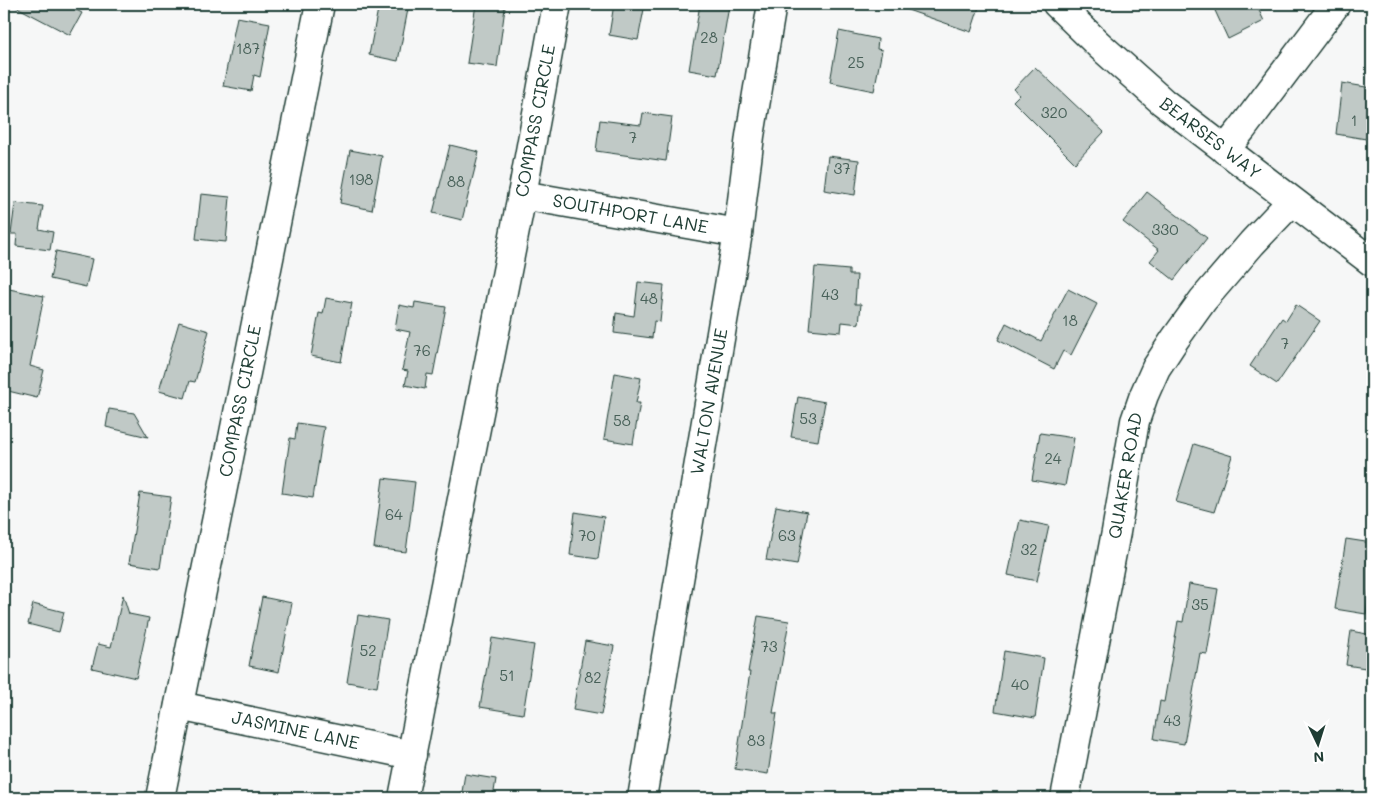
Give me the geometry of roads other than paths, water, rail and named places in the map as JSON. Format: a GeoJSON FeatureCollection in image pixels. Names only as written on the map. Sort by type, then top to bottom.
{"type":"FeatureCollection","features":[{"type":"Feature","properties":{"kind":"street","name":"COMPASS CIRCLE"},"geometry":{"type":"LineString","coordinates":[[160,798],[320,4]]}},
{"type":"Feature","properties":{"kind":"street","name":"COMPASS CIRCLE"},"geometry":{"type":"LineString","coordinates":[[403,798],[522,195],[557,4]]}},
{"type":"Feature","properties":{"kind":"street","name":"WALTON AVENUE"},"geometry":{"type":"LineString","coordinates":[[642,798],[738,233],[750,136],[772,4]]}},
{"type":"Feature","properties":{"kind":"street","name":"BEARSES WAY"},"geometry":{"type":"LineString","coordinates":[[1058,4],[1099,45],[1163,102],[1291,202],[1372,262]]}},
{"type":"Feature","properties":{"kind":"street"},"geometry":{"type":"LineString","coordinates":[[1225,150],[1336,4]]}},
{"type":"Feature","properties":{"kind":"street","name":"SOUTHPORT LANE"},"geometry":{"type":"LineString","coordinates":[[522,195],[738,233]]}},
{"type":"Feature","properties":{"kind":"street","name":"QUAKER ROAD"},"geometry":{"type":"LineString","coordinates":[[1066,798],[1135,421],[1144,395],[1156,368],[1203,300],[1291,202]]}},
{"type":"Feature","properties":{"kind":"street","name":"JASMINE LANE"},"geometry":{"type":"LineString","coordinates":[[179,706],[412,755]]}}]}
